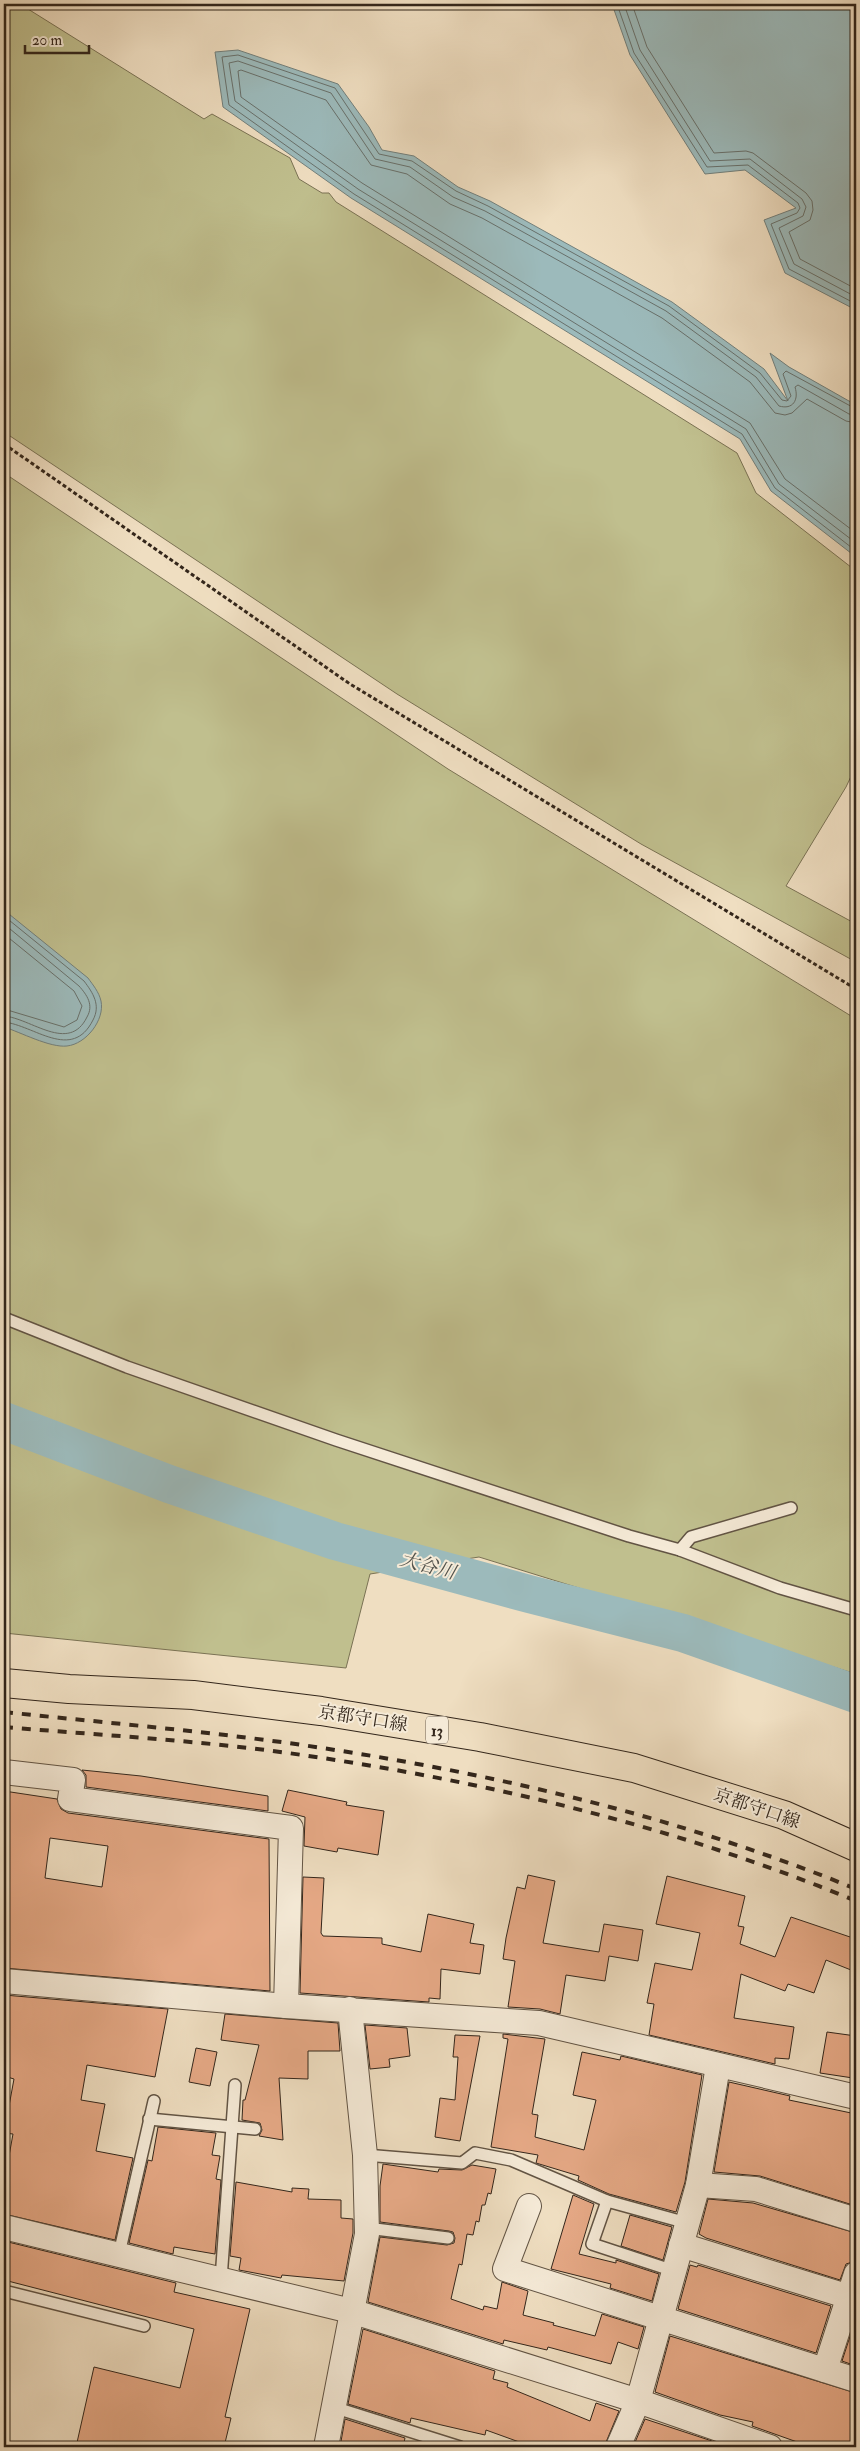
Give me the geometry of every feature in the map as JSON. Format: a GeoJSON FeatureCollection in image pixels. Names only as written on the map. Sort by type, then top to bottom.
{"type":"FeatureCollection","features":[{"type":"Feature","properties":{"kind":"main road","name":"京都守口線"},"geometry":{"type":"LineString","coordinates":[[4,1683],[69,1689],[193,1695],[322,1711],[480,1737],[634,1768],[784,1815],[856,1846]]}},
{"type":"Feature","properties":{"kind":"street"},"geometry":{"type":"LineString","coordinates":[[4,1772],[73,1780],[70,1799],[291,1828],[286,2006]]}},
{"type":"Feature","properties":{"kind":"street"},"geometry":{"type":"LineString","coordinates":[[4,1981],[286,2006],[539,2023],[856,2098]]}},
{"type":"Feature","properties":{"kind":"street"},"geometry":{"type":"LineString","coordinates":[[326,2447],[367,2228],[366,2156],[350,2009]]}},
{"type":"Feature","properties":{"kind":"street"},"geometry":{"type":"LineString","coordinates":[[618,2447],[638,2402],[698,2185],[718,2066]]}},
{"type":"Feature","properties":{"kind":"street"},"geometry":{"type":"LineString","coordinates":[[698,2185],[756,2189],[856,2220]]}},
{"type":"Feature","properties":{"kind":"street"},"geometry":{"type":"LineString","coordinates":[[530,2221],[504,2269],[856,2380]]}},
{"type":"Feature","properties":{"kind":"street"},"geometry":{"type":"LineString","coordinates":[[4,2227],[350,2311],[638,2402],[770,2447]]}},
{"type":"Feature","properties":{"kind":"street"},"geometry":{"type":"LineString","coordinates":[[684,2234],[852,2298]]}},
{"type":"Feature","properties":{"kind":"street"},"geometry":{"type":"LineString","coordinates":[[825,2370],[852,2298],[856,2274]]}},
{"type":"Feature","properties":{"kind":"lane"},"geometry":{"type":"LineString","coordinates":[[4,1318],[127,1367],[336,1440],[629,1536],[680,1550],[780,1588],[856,1610]]}},
{"type":"Feature","properties":{"kind":"lane"},"geometry":{"type":"LineString","coordinates":[[680,1550],[691,1537],[791,1508]]}},
{"type":"Feature","properties":{"kind":"lane"},"geometry":{"type":"LineString","coordinates":[[222,2279],[236,2085]]}},
{"type":"Feature","properties":{"kind":"lane"},"geometry":{"type":"LineString","coordinates":[[119,2254],[154,2101]]}},
{"type":"Feature","properties":{"kind":"lane"},"geometry":{"type":"LineString","coordinates":[[149,2119],[255,2129]]}},
{"type":"Feature","properties":{"kind":"lane"},"geometry":{"type":"LineString","coordinates":[[366,2156],[462,2163],[475,2153],[511,2160],[684,2234]]}},
{"type":"Feature","properties":{"kind":"lane"},"geometry":{"type":"LineString","coordinates":[[607,2201],[592,2244],[674,2271]]}},
{"type":"Feature","properties":{"kind":"lane"},"geometry":{"type":"LineString","coordinates":[[367,2228],[448,2238]]}},
{"type":"Feature","properties":{"kind":"lane"},"geometry":{"type":"LineString","coordinates":[[4,2291],[144,2326]]}},
{"type":"Feature","properties":{"kind":"lane"},"geometry":{"type":"LineString","coordinates":[[333,2406],[460,2447]]}},
{"type":"Feature","properties":{"kind":"path"},"geometry":{"type":"LineString","coordinates":[[4,444],[350,684],[856,989]]}},
{"type":"Feature","properties":{"kind":"shaded area"},"geometry":{"type":"Polygon","coordinates":[[[4,4],[13,4],[28,9],[204,119],[212,114],[290,158],[299,179],[322,193],[329,193],[336,202],[737,453],[756,493],[856,571],[856,766],[846,787],[786,886],[856,924],[856,962],[641,844],[397,694],[4,432],[4,4]]]}},
{"type":"Feature","properties":{"kind":"shaded area"},"geometry":{"type":"Polygon","coordinates":[[[4,473],[448,769],[856,1019],[856,1674],[479,1557],[370,1574],[346,1668],[4,1633],[4,473]]]}},
{"type":"Feature","properties":{"kind":"water"},"geometry":{"type":"Polygon","coordinates":[[[612,4],[856,4],[856,310],[785,273],[764,220],[796,208],[745,170],[705,174],[630,55],[612,4]]]}},
{"type":"Feature","properties":{"kind":"water"},"geometry":{"type":"Polygon","coordinates":[[[238,50],[338,84],[369,127],[382,150],[414,156],[458,187],[490,201],[672,302],[764,369],[788,401],[770,353],[789,367],[856,405],[856,557],[771,491],[740,439],[351,198],[223,107],[215,52],[238,50]]]}},
{"type":"Feature","properties":{"kind":"water"},"geometry":{"type":"Polygon","coordinates":[[[4,910],[88,978],[97,992],[101,1001],[100,1016],[93,1030],[81,1041],[67,1046],[52,1045],[4,1027],[4,910]]]}},
{"type":"Feature","properties":{"kind":"building"},"geometry":{"type":"Polygon","coordinates":[[[82,1770],[141,1776],[268,1796],[268,1811],[86,1787],[86,1775],[82,1770]]]}},
{"type":"Feature","properties":{"kind":"building"},"geometry":{"type":"Polygon","coordinates":[[[288,1790],[347,1802],[346,1805],[384,1811],[378,1855],[338,1848],[337,1852],[304,1846],[305,1817],[282,1811],[288,1790]]]}},
{"type":"Feature","properties":{"kind":"building"},"geometry":{"type":"Polygon","coordinates":[[[4,1791],[57,1799],[61,1809],[68,1813],[269,1839],[270,1991],[4,1968],[4,1791]],[[50,1838],[45,1878],[102,1887],[108,1846],[50,1838]]]}},
{"type":"Feature","properties":{"kind":"building"},"geometry":{"type":"Polygon","coordinates":[[[528,1875],[555,1881],[543,1943],[599,1952],[604,1924],[643,1930],[638,1961],[609,1956],[605,1981],[566,1975],[560,2014],[540,2009],[508,2007],[515,1961],[503,1959],[506,1938],[517,1887],[525,1889],[528,1875]]]}},
{"type":"Feature","properties":{"kind":"building"},"geometry":{"type":"Polygon","coordinates":[[[667,1876],[745,1896],[738,1926],[744,1927],[740,1944],[775,1957],[791,1917],[856,1939],[856,1972],[826,1960],[814,1993],[788,1984],[785,1991],[741,1974],[734,2018],[794,2027],[789,2059],[775,2058],[775,2064],[649,2035],[654,2004],[647,2003],[655,1963],[692,1970],[700,1933],[656,1924],[667,1876]]]}},
{"type":"Feature","properties":{"kind":"building"},"geometry":{"type":"Polygon","coordinates":[[[303,1877],[324,1878],[321,1933],[323,1936],[382,1938],[382,1944],[421,1952],[428,1914],[474,1924],[470,1943],[484,1945],[480,1974],[441,1969],[440,1999],[429,1998],[429,2002],[300,1993],[303,1877]]]}},
{"type":"Feature","properties":{"kind":"building"},"geometry":{"type":"Polygon","coordinates":[[[4,1995],[168,2009],[155,2077],[87,2065],[81,2100],[105,2104],[96,2151],[133,2158],[115,2240],[4,2214],[4,2167],[7,2167],[13,2134],[4,2133],[14,2079],[4,2076],[4,1995]]]}},
{"type":"Feature","properties":{"kind":"building"},"geometry":{"type":"Polygon","coordinates":[[[225,2014],[338,2023],[340,2051],[308,2051],[308,2079],[279,2078],[283,2140],[259,2136],[262,2130],[260,2123],[242,2120],[243,2100],[245,2100],[259,2045],[221,2040],[225,2014]]]}},
{"type":"Feature","properties":{"kind":"building"},"geometry":{"type":"Polygon","coordinates":[[[365,2025],[407,2028],[410,2056],[389,2059],[390,2067],[370,2069],[365,2025]]]}},
{"type":"Feature","properties":{"kind":"building"},"geometry":{"type":"Polygon","coordinates":[[[827,2032],[856,2036],[853,2078],[820,2073],[827,2032]]]}},
{"type":"Feature","properties":{"kind":"building"},"geometry":{"type":"Polygon","coordinates":[[[503,2034],[545,2039],[532,2114],[538,2115],[535,2137],[584,2150],[596,2100],[573,2095],[582,2052],[620,2060],[621,2056],[702,2075],[685,2182],[676,2212],[609,2194],[578,2180],[579,2176],[536,2163],[538,2155],[491,2147],[508,2039],[503,2038],[503,2034]]]}},
{"type":"Feature","properties":{"kind":"building"},"geometry":{"type":"Polygon","coordinates":[[[455,2035],[480,2036],[460,2141],[435,2137],[440,2098],[455,2100],[458,2057],[453,2057],[455,2035]]]}},
{"type":"Feature","properties":{"kind":"building"},"geometry":{"type":"Polygon","coordinates":[[[196,2048],[217,2052],[210,2086],[189,2082],[196,2048]]]}},
{"type":"Feature","properties":{"kind":"building"},"geometry":{"type":"Polygon","coordinates":[[[729,2082],[790,2096],[789,2100],[856,2114],[856,2206],[760,2176],[714,2172],[729,2082]]]}},
{"type":"Feature","properties":{"kind":"building"},"geometry":{"type":"Polygon","coordinates":[[[158,2127],[216,2133],[212,2155],[220,2156],[216,2179],[221,2180],[215,2254],[174,2247],[173,2254],[129,2243],[148,2160],[152,2161],[158,2127]]]}},
{"type":"Feature","properties":{"kind":"building"},"geometry":{"type":"Polygon","coordinates":[[[383,2164],[438,2172],[439,2169],[462,2170],[472,2165],[496,2169],[491,2194],[488,2193],[485,2205],[482,2205],[479,2222],[476,2221],[473,2235],[467,2234],[462,2265],[459,2264],[451,2299],[483,2310],[484,2306],[497,2309],[502,2282],[528,2291],[523,2315],[554,2323],[553,2325],[595,2336],[602,2314],[644,2327],[638,2349],[618,2342],[611,2364],[548,2347],[547,2350],[504,2340],[503,2344],[368,2302],[380,2237],[447,2245],[454,2243],[455,2238],[453,2232],[449,2231],[380,2222],[380,2186],[383,2164]]]}},
{"type":"Feature","properties":{"kind":"building"},"geometry":{"type":"Polygon","coordinates":[[[236,2182],[292,2192],[292,2188],[309,2189],[308,2199],[341,2200],[341,2218],[353,2219],[353,2233],[344,2281],[282,2275],[281,2278],[239,2270],[241,2258],[230,2256],[236,2182]]]}},
{"type":"Feature","properties":{"kind":"building"},"geometry":{"type":"Polygon","coordinates":[[[573,2195],[594,2204],[579,2254],[616,2263],[616,2260],[659,2274],[652,2301],[610,2288],[611,2284],[551,2269],[573,2195]]]}},
{"type":"Feature","properties":{"kind":"building"},"geometry":{"type":"Polygon","coordinates":[[[708,2199],[753,2203],[856,2233],[856,2261],[846,2264],[840,2280],[706,2238],[699,2234],[708,2199]]]}},
{"type":"Feature","properties":{"kind":"building"},"geometry":{"type":"Polygon","coordinates":[[[630,2215],[672,2227],[663,2260],[621,2246],[630,2215]]]}},
{"type":"Feature","properties":{"kind":"building"},"geometry":{"type":"Polygon","coordinates":[[[4,2241],[176,2283],[174,2292],[250,2309],[225,2417],[231,2418],[224,2447],[76,2447],[94,2367],[180,2388],[194,2329],[4,2280],[4,2241]]]}},
{"type":"Feature","properties":{"kind":"building"},"geometry":{"type":"Polygon","coordinates":[[[690,2265],[697,2267],[698,2265],[831,2306],[816,2353],[678,2309],[690,2265]]]}},
{"type":"Feature","properties":{"kind":"building"},"geometry":{"type":"Polygon","coordinates":[[[856,2318],[856,2366],[842,2361],[856,2318]]]}},
{"type":"Feature","properties":{"kind":"building"},"geometry":{"type":"Polygon","coordinates":[[[363,2329],[495,2371],[493,2379],[508,2383],[507,2387],[590,2421],[596,2403],[619,2411],[604,2447],[533,2447],[486,2430],[485,2435],[411,2418],[410,2423],[348,2404],[363,2329]]]}},
{"type":"Feature","properties":{"kind":"building"},"geometry":{"type":"Polygon","coordinates":[[[670,2336],[856,2393],[856,2447],[798,2447],[800,2443],[752,2426],[753,2422],[720,2415],[655,2392],[670,2336]]]}},
{"type":"Feature","properties":{"kind":"building"},"geometry":{"type":"Polygon","coordinates":[[[345,2419],[405,2438],[403,2447],[340,2447],[345,2419]]]}},
{"type":"Feature","properties":{"kind":"building"},"geometry":{"type":"Polygon","coordinates":[[[645,2419],[712,2441],[711,2447],[633,2447],[645,2419]]]}},
{"type":"Feature","properties":{"kind":"waterway","name":"大谷川"},"geometry":{"type":"LineString","coordinates":[[4,1421],[169,1484],[335,1541],[529,1594],[683,1633],[856,1694]]}},
{"type":"Feature","properties":{"kind":"railway"},"geometry":{"type":"LineString","coordinates":[[4,1712],[288,1743],[433,1767],[576,1798],[648,1817],[788,1863],[856,1889]]}},
{"type":"Feature","properties":{"kind":"railway"},"geometry":{"type":"LineString","coordinates":[[4,1727],[253,1748],[433,1777],[577,1809],[648,1828],[788,1874],[856,1901]]}}]}
